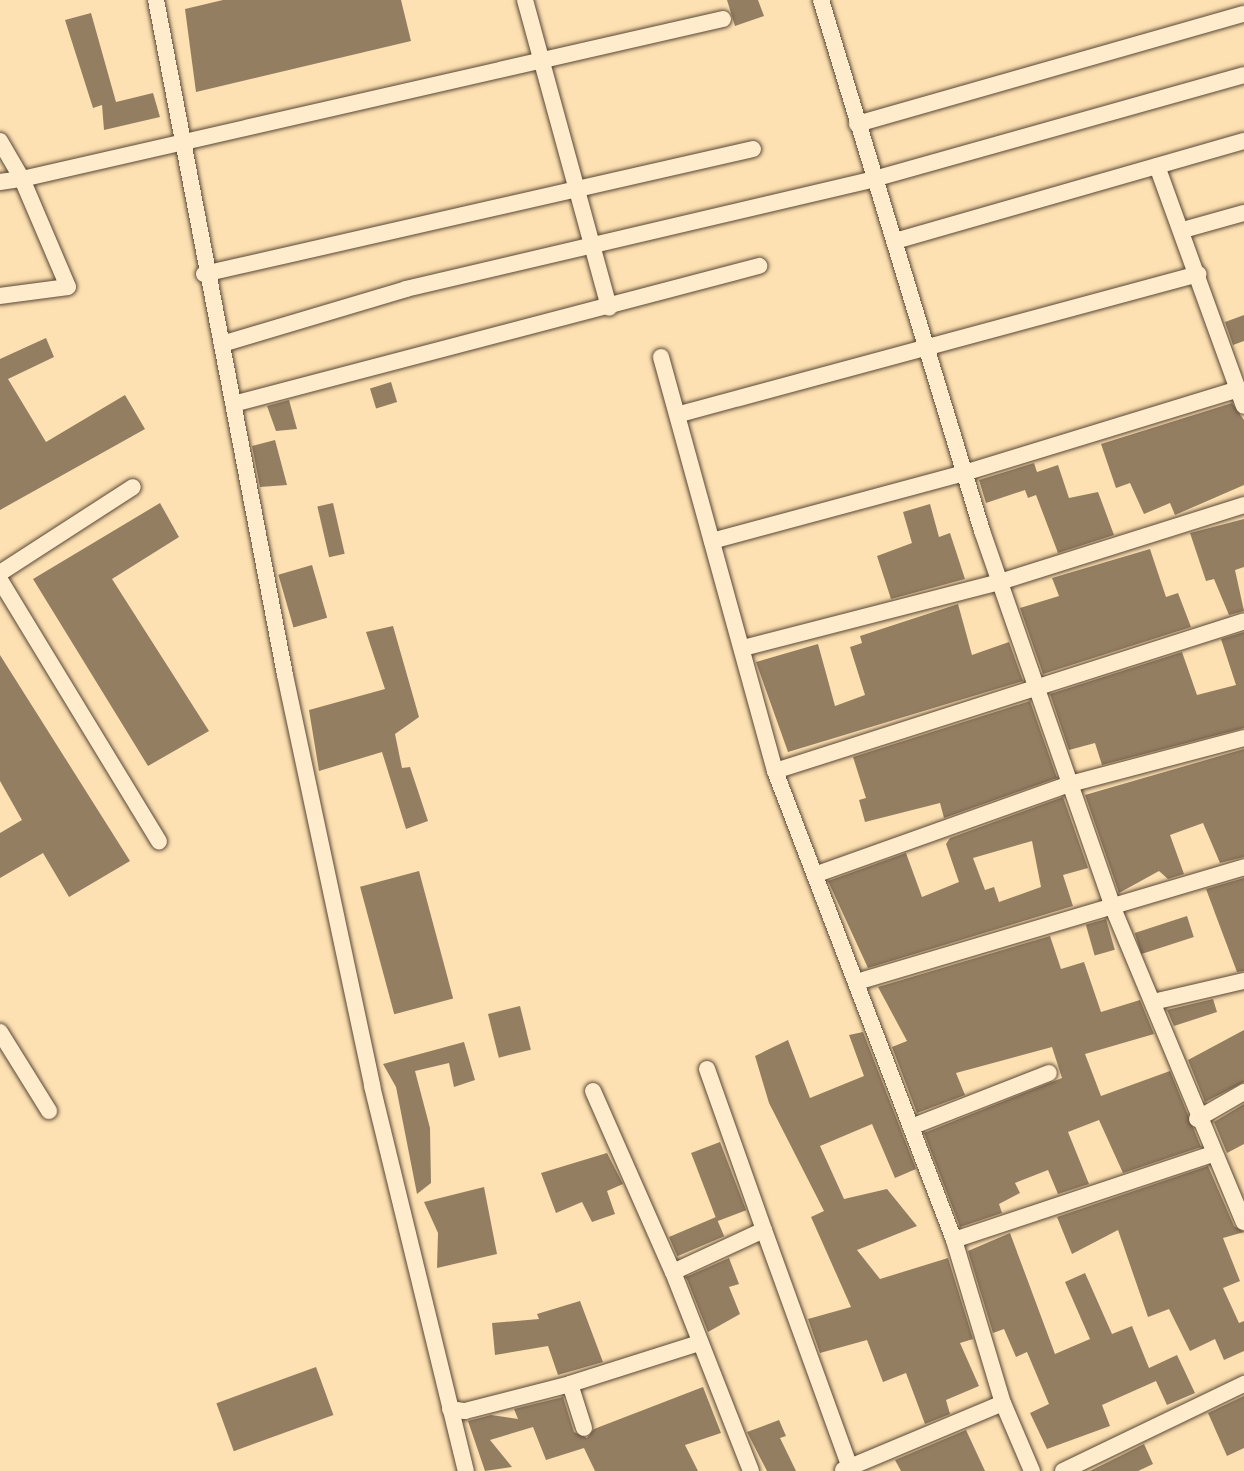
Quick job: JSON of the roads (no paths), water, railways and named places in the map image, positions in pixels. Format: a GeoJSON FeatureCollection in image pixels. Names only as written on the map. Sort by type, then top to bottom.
{"type":"FeatureCollection","features":[{"type":"Feature","properties":{"kind":"street"},"geometry":{"type":"LineString","coordinates":[[156,0],[204,274],[237,403],[285,675],[372,1087],[466,1471]]}},
{"type":"Feature","properties":{"kind":"street"},"geometry":{"type":"LineString","coordinates":[[525,0],[573,191],[609,308]]}},
{"type":"Feature","properties":{"kind":"street"},"geometry":{"type":"LineString","coordinates":[[821,0],[874,179],[930,346],[964,474],[1000,582],[1113,908],[1153,1002],[1197,1119],[1244,1222]]}},
{"type":"Feature","properties":{"kind":"street"},"geometry":{"type":"LineString","coordinates":[[858,124],[1244,14]]}},
{"type":"Feature","properties":{"kind":"street"},"geometry":{"type":"LineString","coordinates":[[0,182],[542,62],[723,19]]}},
{"type":"Feature","properties":{"kind":"street"},"geometry":{"type":"LineString","coordinates":[[222,344],[406,289],[874,179],[1244,75]]}},
{"type":"Feature","properties":{"kind":"street"},"geometry":{"type":"LineString","coordinates":[[0,141],[22,179],[68,287],[0,296]]}},
{"type":"Feature","properties":{"kind":"street"},"geometry":{"type":"LineString","coordinates":[[895,241],[1244,141]]}},
{"type":"Feature","properties":{"kind":"street"},"geometry":{"type":"LineString","coordinates":[[204,274],[753,149]]}},
{"type":"Feature","properties":{"kind":"street"},"geometry":{"type":"LineString","coordinates":[[1157,166],[1183,230],[1244,406]]}},
{"type":"Feature","properties":{"kind":"street"},"geometry":{"type":"LineString","coordinates":[[1183,230],[1244,213]]}},
{"type":"Feature","properties":{"kind":"street"},"geometry":{"type":"LineString","coordinates":[[237,403],[609,308],[759,266]]}},
{"type":"Feature","properties":{"kind":"street"},"geometry":{"type":"LineString","coordinates":[[680,414],[1198,274]]}},
{"type":"Feature","properties":{"kind":"street"},"geometry":{"type":"LineString","coordinates":[[661,357],[680,414],[775,771],[860,981],[954,1240],[1003,1403],[1032,1471]]}},
{"type":"Feature","properties":{"kind":"street"},"geometry":{"type":"LineString","coordinates":[[712,541],[964,474],[1238,389]]}},
{"type":"Feature","properties":{"kind":"street"},"geometry":{"type":"LineString","coordinates":[[0,573],[133,487]]}},
{"type":"Feature","properties":{"kind":"street"},"geometry":{"type":"LineString","coordinates":[[743,648],[1000,582],[1244,505]]}},
{"type":"Feature","properties":{"kind":"street"},"geometry":{"type":"LineString","coordinates":[[0,580],[159,842]]}},
{"type":"Feature","properties":{"kind":"street"},"geometry":{"type":"LineString","coordinates":[[775,771],[1244,621]]}},
{"type":"Feature","properties":{"kind":"street"},"geometry":{"type":"LineString","coordinates":[[817,874],[1070,783],[1244,738]]}},
{"type":"Feature","properties":{"kind":"street"},"geometry":{"type":"LineString","coordinates":[[860,981],[1244,867]]}},
{"type":"Feature","properties":{"kind":"street"},"geometry":{"type":"LineString","coordinates":[[1153,1002],[1244,981]]}},
{"type":"Feature","properties":{"kind":"street"},"geometry":{"type":"LineString","coordinates":[[0,1032],[49,1111]]}},
{"type":"Feature","properties":{"kind":"street"},"geometry":{"type":"LineString","coordinates":[[707,1069],[845,1469],[1003,1403]]}},
{"type":"Feature","properties":{"kind":"street"},"geometry":{"type":"LineString","coordinates":[[911,1127],[1049,1073]]}},
{"type":"Feature","properties":{"kind":"street"},"geometry":{"type":"LineString","coordinates":[[593,1091],[673,1272],[751,1471]]}},
{"type":"Feature","properties":{"kind":"street"},"geometry":{"type":"LineString","coordinates":[[1197,1119],[1244,1092]]}},
{"type":"Feature","properties":{"kind":"street"},"geometry":{"type":"LineString","coordinates":[[954,1240],[1212,1154]]}},
{"type":"Feature","properties":{"kind":"street"},"geometry":{"type":"LineString","coordinates":[[673,1272],[764,1230]]}},
{"type":"Feature","properties":{"kind":"street"},"geometry":{"type":"LineString","coordinates":[[450,1409],[465,1411],[570,1384],[699,1343]]}},
{"type":"Feature","properties":{"kind":"street"},"geometry":{"type":"LineString","coordinates":[[570,1384],[584,1428]]}},
{"type":"Feature","properties":{"kind":"street"},"geometry":{"type":"LineString","coordinates":[[1063,1471],[1244,1384]]}}]}
